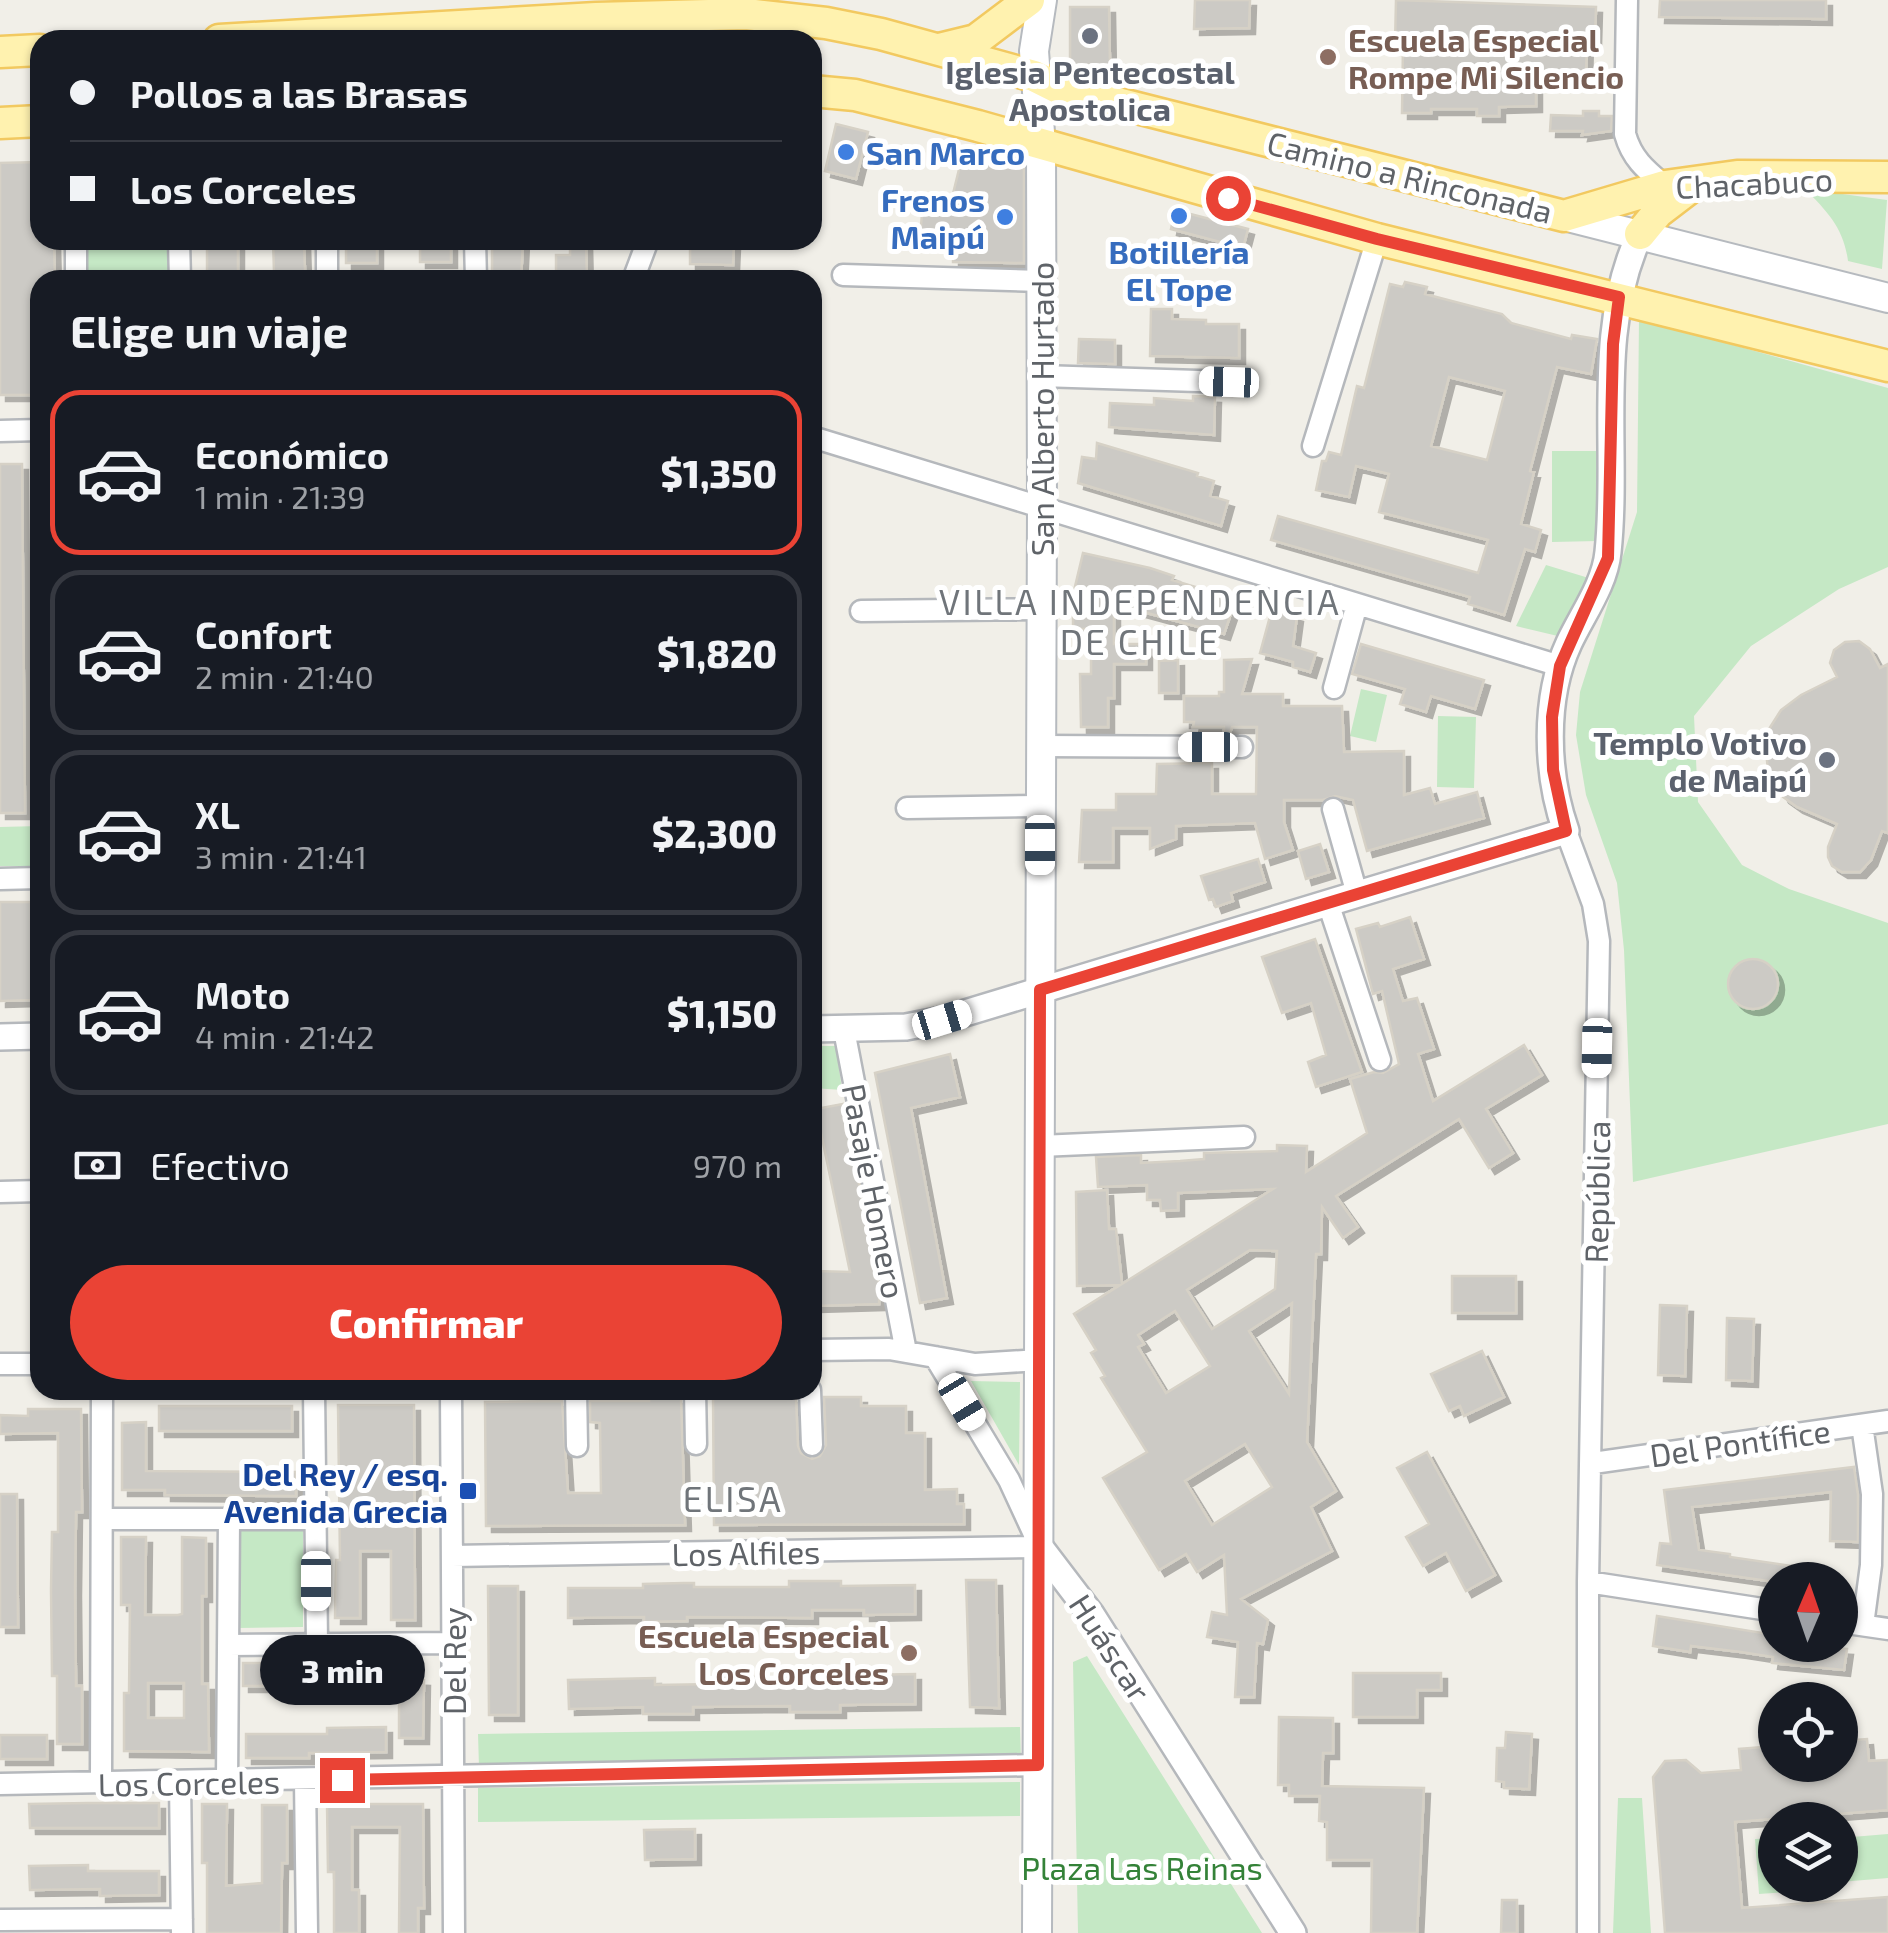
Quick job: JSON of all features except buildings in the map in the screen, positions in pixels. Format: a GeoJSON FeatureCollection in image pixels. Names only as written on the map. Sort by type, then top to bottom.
{"type":"FeatureCollection","features":[{"type":"Feature","properties":{"kind":"main road"},"geometry":{"type":"LineString","coordinates":[[936,50],[976,40],[1029,0]]}},
{"type":"Feature","properties":{"kind":"main road","name":"San Alberto Hurtado"},"geometry":{"type":"LineString","coordinates":[[1037,1933],[1042,507],[1041,146],[1034,76],[1035,30],[1042,0]]}},
{"type":"Feature","properties":{"kind":"main road","name":"Camino a Rinconada"},"geometry":{"type":"LineString","coordinates":[[403,30],[715,13],[826,23],[1034,76],[1058,88],[1888,298]]}},
{"type":"Feature","properties":{"kind":"main road"},"geometry":{"type":"LineString","coordinates":[[0,52],[30,50]]}},
{"type":"Feature","properties":{"kind":"main road","name":"Camino a Rinconada"},"geometry":{"type":"LineString","coordinates":[[822,92],[855,95],[1377,239],[1888,366]]}},
{"type":"Feature","properties":{"kind":"main road"},"geometry":{"type":"LineString","coordinates":[[0,123],[30,121]]}},
{"type":"Feature","properties":{"kind":"main road","name":"Chacabuco"},"geometry":{"type":"LineString","coordinates":[[1564,216],[1665,186],[1738,176],[1888,177]]}},
{"type":"Feature","properties":{"kind":"main road"},"geometry":{"type":"LineString","coordinates":[[1640,234],[1658,212],[1698,182]]}},
{"type":"Feature","properties":{"kind":"street"},"geometry":{"type":"LineString","coordinates":[[1627,0],[1625,134],[1630,153],[1665,186]]}},
{"type":"Feature","properties":{"kind":"street","name":"República"},"geometry":{"type":"LineString","coordinates":[[1588,1933],[1588,1582],[1593,1463],[1598,941],[1593,904],[1566,831],[1556,790],[1552,717],[1560,666],[1608,558],[1613,344],[1619,297],[1630,254],[1640,234]]}},
{"type":"Feature","properties":{"kind":"street"},"geometry":{"type":"LineString","coordinates":[[1313,446],[1377,239]]}},
{"type":"Feature","properties":{"kind":"street"},"geometry":{"type":"LineString","coordinates":[[843,275],[1041,280]]}},
{"type":"Feature","properties":{"kind":"street"},"geometry":{"type":"LineString","coordinates":[[1041,376],[1229,382]]}},
{"type":"Feature","properties":{"kind":"street"},"geometry":{"type":"LineString","coordinates":[[0,431],[30,430]]}},
{"type":"Feature","properties":{"kind":"street"},"geometry":{"type":"LineString","coordinates":[[822,440],[1560,666]]}},
{"type":"Feature","properties":{"kind":"street"},"geometry":{"type":"LineString","coordinates":[[1334,688],[1357,604]]}},
{"type":"Feature","properties":{"kind":"street"},"geometry":{"type":"LineString","coordinates":[[861,610],[1040,609]]}},
{"type":"Feature","properties":{"kind":"street"},"geometry":{"type":"LineString","coordinates":[[1040,746],[1242,747]]}},
{"type":"Feature","properties":{"kind":"street"},"geometry":{"type":"LineString","coordinates":[[907,808],[1040,806]]}},
{"type":"Feature","properties":{"kind":"street"},"geometry":{"type":"LineString","coordinates":[[1332,809],[1358,894]]}},
{"type":"Feature","properties":{"kind":"street"},"geometry":{"type":"LineString","coordinates":[[822,1030],[924,1024],[1566,831]]}},
{"type":"Feature","properties":{"kind":"street"},"geometry":{"type":"LineString","coordinates":[[0,879],[30,878]]}},
{"type":"Feature","properties":{"kind":"street"},"geometry":{"type":"LineString","coordinates":[[1328,903],[1380,1060]]}},
{"type":"Feature","properties":{"kind":"street","name":"Pasaje Homero"},"geometry":{"type":"LineString","coordinates":[[844,1030],[906,1352]]}},
{"type":"Feature","properties":{"kind":"street"},"geometry":{"type":"LineString","coordinates":[[0,1037],[30,1036]]}},
{"type":"Feature","properties":{"kind":"street"},"geometry":{"type":"LineString","coordinates":[[1040,1146],[1244,1138]]}},
{"type":"Feature","properties":{"kind":"street"},"geometry":{"type":"LineString","coordinates":[[0,1192],[30,1191]]}},
{"type":"Feature","properties":{"kind":"street"},"geometry":{"type":"LineString","coordinates":[[822,1350],[906,1352],[984,1364],[1040,1360]]}},
{"type":"Feature","properties":{"kind":"street","name":"Huáscar"},"geometry":{"type":"LineString","coordinates":[[935,1357],[1009,1480],[1040,1547],[1091,1614],[1293,1933]]}},
{"type":"Feature","properties":{"kind":"street"},"geometry":{"type":"LineString","coordinates":[[0,1364],[30,1364]]}},
{"type":"Feature","properties":{"kind":"street"},"geometry":{"type":"LineString","coordinates":[[102,1400],[102,1783]]}},
{"type":"Feature","properties":{"kind":"street"},"geometry":{"type":"LineString","coordinates":[[314,1400],[316,1644]]}},
{"type":"Feature","properties":{"kind":"street","name":"Del Rey"},"geometry":{"type":"LineString","coordinates":[[451,1400],[454,1933]]}},
{"type":"Feature","properties":{"kind":"street"},"geometry":{"type":"LineString","coordinates":[[576,1400],[577,1446]]}},
{"type":"Feature","properties":{"kind":"street"},"geometry":{"type":"LineString","coordinates":[[695,1400],[696,1444]]}},
{"type":"Feature","properties":{"kind":"street"},"geometry":{"type":"LineString","coordinates":[[810,1400],[812,1445]]}},
{"type":"Feature","properties":{"kind":"street","name":"Del Pontífice"},"geometry":{"type":"LineString","coordinates":[[1593,1463],[1888,1421]]}},
{"type":"Feature","properties":{"kind":"street"},"geometry":{"type":"LineString","coordinates":[[1862,1424],[1872,1494],[1871,1565],[1863,1625]]}},
{"type":"Feature","properties":{"kind":"street"},"geometry":{"type":"LineString","coordinates":[[102,1519],[315,1519]]}},
{"type":"Feature","properties":{"kind":"street"},"geometry":{"type":"LineString","coordinates":[[228,1781],[229,1519]]}},
{"type":"Feature","properties":{"kind":"street","name":"Los Alfiles"},"geometry":{"type":"LineString","coordinates":[[452,1556],[1040,1547]]}},
{"type":"Feature","properties":{"kind":"street"},"geometry":{"type":"LineString","coordinates":[[1588,1582],[1758,1609]]}},
{"type":"Feature","properties":{"kind":"street"},"geometry":{"type":"LineString","coordinates":[[1858,1624],[1888,1630]]}},
{"type":"Feature","properties":{"kind":"street"},"geometry":{"type":"LineString","coordinates":[[228,1644],[452,1643]]}},
{"type":"Feature","properties":{"kind":"street","name":"Los Corceles"},"geometry":{"type":"LineString","coordinates":[[0,1784],[1038,1765]]}},
{"type":"Feature","properties":{"kind":"street"},"geometry":{"type":"LineString","coordinates":[[305,1780],[307,1933]]}},
{"type":"Feature","properties":{"kind":"street"},"geometry":{"type":"LineString","coordinates":[[0,1920],[182,1926],[180,1782]]}},
{"type":"Feature","properties":{"kind":"green space"},"geometry":{"type":"Polygon","coordinates":[[[1805,189],[1887,200],[1882,269],[1848,261],[1834,222],[1805,189]]]}},
{"type":"Feature","properties":{"kind":"green space"},"geometry":{"type":"Polygon","coordinates":[[[83,250],[182,250],[182,270],[84,270],[83,250]]]}},
{"type":"Feature","properties":{"kind":"green space"},"geometry":{"type":"Polygon","coordinates":[[[1639,319],[1888,388],[1888,567],[1839,589],[1751,646],[1694,716],[1698,802],[1742,865],[1789,889],[1888,923],[1888,1124],[1633,1182],[1624,950],[1617,883],[1586,795],[1576,735],[1580,692],[1637,512],[1639,319]]]}},
{"type":"Feature","properties":{"kind":"green space"},"geometry":{"type":"Polygon","coordinates":[[[1552,451],[1598,451],[1598,541],[1552,542],[1552,451]]]}},
{"type":"Feature","properties":{"kind":"green space"},"geometry":{"type":"Polygon","coordinates":[[[1546,565],[1592,579],[1562,637],[1516,626],[1546,565]]]}},
{"type":"Feature","properties":{"kind":"green space"},"geometry":{"type":"Polygon","coordinates":[[[1361,689],[1387,695],[1376,742],[1350,736],[1361,689]]]}},
{"type":"Feature","properties":{"kind":"green space"},"geometry":{"type":"Polygon","coordinates":[[[1438,716],[1476,717],[1474,788],[1437,787],[1438,716]]]}},
{"type":"Feature","properties":{"kind":"green space"},"geometry":{"type":"Polygon","coordinates":[[[30,826],[30,866],[0,866],[0,827],[30,826]]]}},
{"type":"Feature","properties":{"kind":"green space"},"geometry":{"type":"Polygon","coordinates":[[[822,1046],[836,1046],[842,1090],[822,1089],[822,1046]]]}},
{"type":"Feature","properties":{"kind":"green space"},"geometry":{"type":"Polygon","coordinates":[[[971,1381],[1020,1382],[1019,1465],[971,1381]]]}},
{"type":"Feature","properties":{"kind":"green space"},"geometry":{"type":"Polygon","coordinates":[[[303,1528],[303,1627],[236,1628],[236,1529],[303,1528]]]}},
{"type":"Feature","properties":{"kind":"green space","name":"Plaza Las Reinas"},"geometry":{"type":"Polygon","coordinates":[[[1087,1656],[1262,1933],[1078,1933],[1073,1662],[1087,1656]]]}},
{"type":"Feature","properties":{"kind":"green space"},"geometry":{"type":"Polygon","coordinates":[[[1020,1727],[1021,1761],[479,1767],[478,1734],[1020,1727]]]}},
{"type":"Feature","properties":{"kind":"green space"},"geometry":{"type":"Polygon","coordinates":[[[1020,1782],[1020,1816],[478,1822],[478,1788],[1020,1782]]]}},
{"type":"Feature","properties":{"kind":"green space"},"geometry":{"type":"Polygon","coordinates":[[[1618,1798],[1642,1798],[1651,1933],[1613,1933],[1618,1798]]]}},
{"type":"Feature","properties":{"kind":"green space"},"geometry":{"type":"Polygon","coordinates":[[[1888,1834],[1888,1878],[1858,1880],[1858,1836],[1888,1834]]]}},
{"type":"Feature","properties":{"kind":"place","name":"Iglesia Pentecostal Apostolica"},"geometry":{"type":"Point","coordinates":[1090,36]}},
{"type":"Feature","properties":{"kind":"place","name":"Escuela Especial Rompe Mi Silencio"},"geometry":{"type":"Point","coordinates":[1328,57]}},
{"type":"Feature","properties":{"kind":"place","name":"San Marco"},"geometry":{"type":"Point","coordinates":[846,152]}},
{"type":"Feature","properties":{"kind":"place","name":"Botillería El Tope"},"geometry":{"type":"Point","coordinates":[1179,216]}},
{"type":"Feature","properties":{"kind":"place","name":"Frenos Maipú"},"geometry":{"type":"Point","coordinates":[1005,217]}},
{"type":"Feature","properties":{"kind":"place","name":"Templo Votivo de Maipú"},"geometry":{"type":"Point","coordinates":[1827,760]}},
{"type":"Feature","properties":{"kind":"place","name":"Del Rey / esq. Avenida Grecia"},"geometry":{"type":"Point","coordinates":[468,1491]}},
{"type":"Feature","properties":{"kind":"place","name":"Escuela Especial Los Corceles"},"geometry":{"type":"Point","coordinates":[909,1653]}},
{"type":"Feature","properties":{"kind":"district","name":"VILLA INDEPENDENCIA DE CHILE"},"geometry":{"type":"Point","coordinates":[1140,621]}},
{"type":"Feature","properties":{"kind":"district","name":"ELISA"},"geometry":{"type":"Point","coordinates":[733,1498]}},
{"type":"Feature","properties":{"kind":"route"},"geometry":{"type":"LineString","coordinates":[[342,1780],[481,1774],[1038,1765],[1040,990],[1566,831],[1553,770],[1552,717],[1560,666],[1608,558],[1613,344],[1619,297],[1377,239],[1228,198]]}}]}
